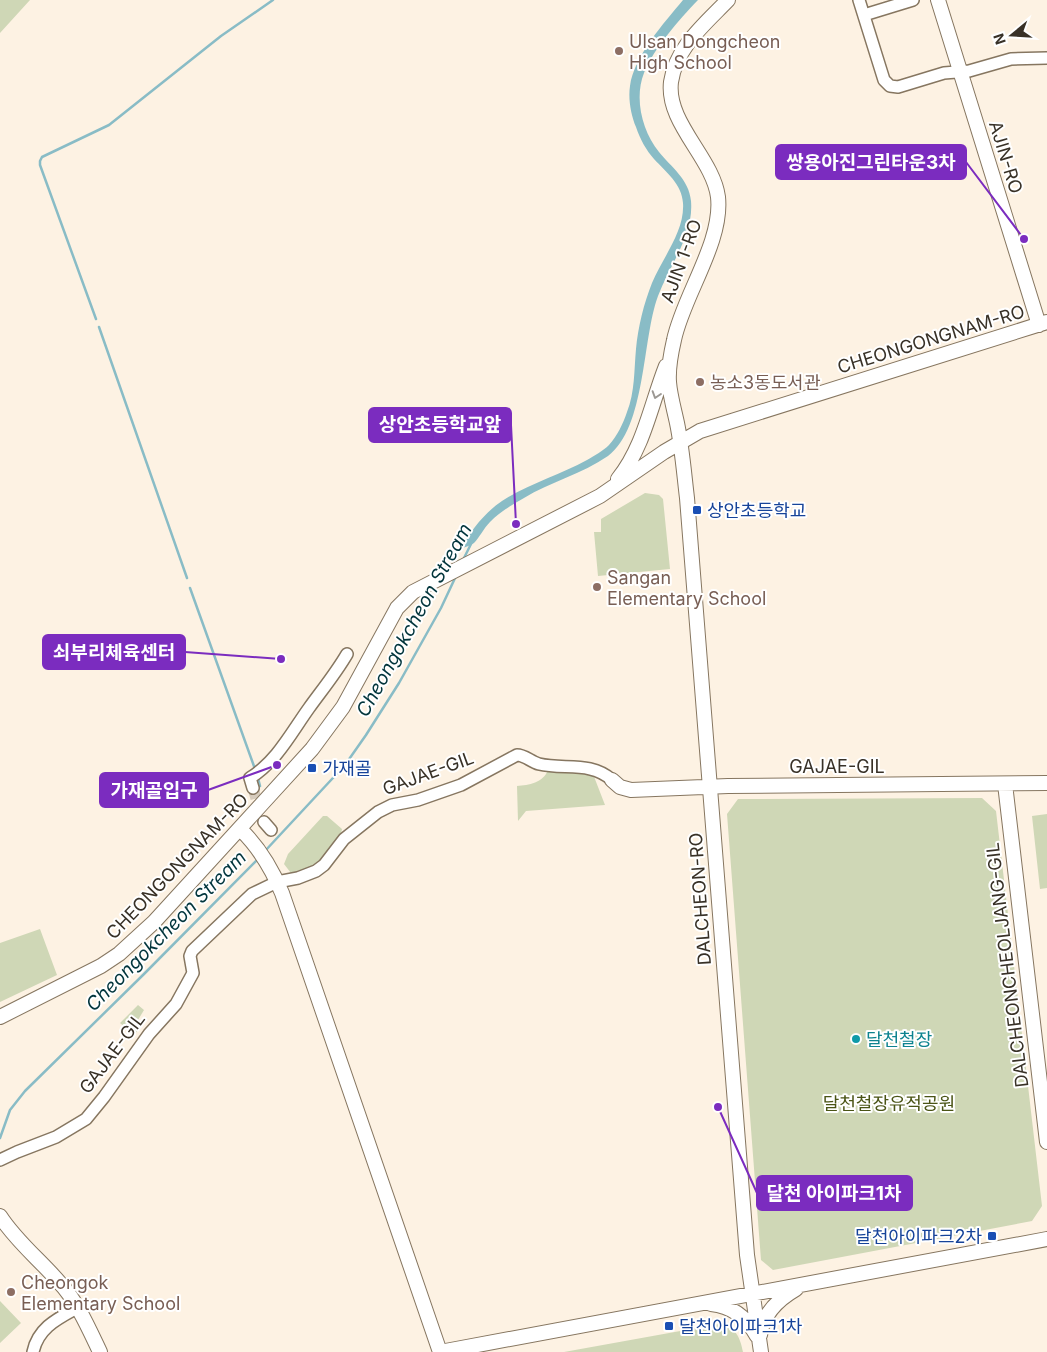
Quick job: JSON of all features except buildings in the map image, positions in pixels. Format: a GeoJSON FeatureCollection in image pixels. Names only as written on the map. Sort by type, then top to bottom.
{"type":"FeatureCollection","features":[{"type":"Feature","properties":{"kind":"street","name":"AJIN 1-RO"},"geometry":{"type":"LineString","coordinates":[[680,442],[669,383],[672,349],[676,330],[688,295],[700,274],[715,227],[718,205],[714,183],[675,108],[671,84],[676,64],[683,48],[728,0]]}},
{"type":"Feature","properties":{"kind":"street"},"geometry":{"type":"LineString","coordinates":[[859,0],[884,80],[890,86],[898,87],[944,73],[975,70],[1011,59],[1047,58]]}},
{"type":"Feature","properties":{"kind":"street"},"geometry":{"type":"LineString","coordinates":[[864,15],[913,0]]}},
{"type":"Feature","properties":{"kind":"street","name":"AJIN-RO"},"geometry":{"type":"LineString","coordinates":[[938,0],[1043,324]]}},
{"type":"Feature","properties":{"kind":"street","name":"CHEONGONGNAM-RO"},"geometry":{"type":"LineString","coordinates":[[0,1018],[80,979],[119,954],[154,922],[308,755],[332,724],[354,688],[397,608],[414,592],[432,581],[590,502],[700,430],[1043,324]]}},
{"type":"Feature","properties":{"kind":"street"},"geometry":{"type":"LineString","coordinates":[[610,489],[628,465],[639,443],[672,349]]}},
{"type":"Feature","properties":{"kind":"street","name":"DALCHEON-RO"},"geometry":{"type":"LineString","coordinates":[[680,442],[687,498],[745,1237],[760,1347]]}},
{"type":"Feature","properties":{"kind":"street"},"geometry":{"type":"LineString","coordinates":[[252,788],[250,778],[267,766],[279,751],[337,670],[346,654]]}},
{"type":"Feature","properties":{"kind":"street","name":"GAJAE-GIL"},"geometry":{"type":"LineString","coordinates":[[0,1160],[56,1137],[86,1119],[149,1034],[176,1004],[194,973],[190,956],[192,951],[274,875],[298,878],[316,871],[324,865],[344,839],[385,808],[418,800],[461,785],[517,756],[523,756],[542,764],[594,769],[620,787],[631,790],[710,786],[1047,783]]}},
{"type":"Feature","properties":{"kind":"street","name":"DALCHEONCHEOLJANG-GIL"},"geometry":{"type":"LineString","coordinates":[[1005,784],[1047,1142]]}},
{"type":"Feature","properties":{"kind":"street"},"geometry":{"type":"LineString","coordinates":[[240,829],[253,843],[274,875],[325,1016],[440,1352],[1047,1239]]}},
{"type":"Feature","properties":{"kind":"street"},"geometry":{"type":"LineString","coordinates":[[0,1216],[12,1232],[61,1284],[77,1308],[100,1352]]}},
{"type":"Feature","properties":{"kind":"street"},"geometry":{"type":"LineString","coordinates":[[760,1347],[763,1323],[772,1308],[786,1294],[807,1284]]}},
{"type":"Feature","properties":{"kind":"street"},"geometry":{"type":"LineString","coordinates":[[699,1303],[724,1306],[736,1313],[750,1324],[760,1347]]}},
{"type":"Feature","properties":{"kind":"street"},"geometry":{"type":"LineString","coordinates":[[33,1352],[40,1334],[48,1325],[77,1308]]}},
{"type":"Feature","properties":{"kind":"green space"},"geometry":{"type":"Polygon","coordinates":[[[0,0],[30,0],[0,33],[0,0]]]}},
{"type":"Feature","properties":{"kind":"green space"},"geometry":{"type":"Polygon","coordinates":[[[645,493],[659,495],[663,499],[670,569],[598,576],[594,532],[601,532],[601,519],[645,493]]]}},
{"type":"Feature","properties":{"kind":"green space"},"geometry":{"type":"Polygon","coordinates":[[[548,770],[593,774],[605,805],[526,811],[518,821],[517,786],[539,781],[548,770]]]}},
{"type":"Feature","properties":{"kind":"green space","name":"달천철장유적공원"},"geometry":{"type":"Polygon","coordinates":[[[982,798],[996,811],[1042,1206],[1032,1221],[773,1270],[761,1260],[727,814],[738,799],[982,798]]]}},
{"type":"Feature","properties":{"kind":"green space"},"geometry":{"type":"Polygon","coordinates":[[[1047,814],[1047,888],[1040,889],[1032,816],[1047,814]]]}},
{"type":"Feature","properties":{"kind":"green space"},"geometry":{"type":"Polygon","coordinates":[[[323,816],[327,816],[342,829],[341,834],[316,865],[294,877],[284,864],[288,854],[323,816]]]}},
{"type":"Feature","properties":{"kind":"green space"},"geometry":{"type":"Polygon","coordinates":[[[40,929],[57,975],[0,1002],[0,943],[40,929]]]}},
{"type":"Feature","properties":{"kind":"green space"},"geometry":{"type":"Polygon","coordinates":[[[138,1005],[144,1010],[138,1020],[140,1028],[134,1035],[120,1023],[138,1005]]]}},
{"type":"Feature","properties":{"kind":"green space"},"geometry":{"type":"Polygon","coordinates":[[[0,1301],[21,1323],[0,1343],[0,1301]]]}},
{"type":"Feature","properties":{"kind":"green space"},"geometry":{"type":"Polygon","coordinates":[[[719,1324],[733,1330],[743,1352],[564,1352],[719,1324]]]}},
{"type":"Feature","properties":{"kind":"water","name":"Cheongokcheon Stream"},"geometry":{"type":"Polygon","coordinates":[[[683,0],[698,0],[668,35],[648,64],[641,83],[640,103],[644,124],[653,144],[687,186],[690,193],[691,214],[685,238],[658,296],[641,382],[630,425],[620,443],[608,456],[588,468],[534,492],[510,506],[490,522],[474,543],[460,549],[478,523],[495,506],[512,495],[577,465],[598,453],[612,441],[624,421],[632,397],[637,341],[644,307],[652,283],[677,234],[683,213],[682,196],[677,184],[651,156],[639,136],[630,107],[630,86],[637,63],[651,40],[683,0]]]}},
{"type":"Feature","properties":{"kind":"waterway"},"geometry":{"type":"LineString","coordinates":[[96,319],[40,165],[42,157],[109,125],[221,36],[273,0]]}},
{"type":"Feature","properties":{"kind":"waterway"},"geometry":{"type":"LineString","coordinates":[[99,327],[187,578]]}},
{"type":"Feature","properties":{"kind":"waterway","name":"Cheongokcheon Stream"},"geometry":{"type":"LineString","coordinates":[[463,560],[472,542]]}},
{"type":"Feature","properties":{"kind":"waterway","name":"Cheongokcheon Stream"},"geometry":{"type":"LineString","coordinates":[[265,851],[345,765],[366,735],[399,683],[441,608],[456,576]]}},
{"type":"Feature","properties":{"kind":"waterway"},"geometry":{"type":"LineString","coordinates":[[190,588],[255,769]]}},
{"type":"Feature","properties":{"kind":"waterway"},"geometry":{"type":"LineString","coordinates":[[258,778],[260,786]]}},
{"type":"Feature","properties":{"kind":"waterway","name":"Cheongokcheon Stream"},"geometry":{"type":"LineString","coordinates":[[0,1138],[10,1110],[25,1091],[258,859]]}},
{"type":"Feature","properties":{"kind":"tunnel"},"geometry":{"type":"LineString","coordinates":[[253,788],[260,813]]}},
{"type":"Feature","properties":{"kind":"place","name":"Ulsan Dongcheon High School"},"geometry":{"type":"Point","coordinates":[619,51]}},
{"type":"Feature","properties":{"kind":"place","name":"쌍용아진그린타운3차"},"geometry":{"type":"Point","coordinates":[1024,239]}},
{"type":"Feature","properties":{"kind":"place","name":"농소3동도서관"},"geometry":{"type":"Point","coordinates":[700,382]}},
{"type":"Feature","properties":{"kind":"place","name":"상안초등학교"},"geometry":{"type":"Point","coordinates":[697,510]}},
{"type":"Feature","properties":{"kind":"place","name":"상안초등학교앞"},"geometry":{"type":"Point","coordinates":[516,524]}},
{"type":"Feature","properties":{"kind":"place","name":"Sangan Elementary School"},"geometry":{"type":"Point","coordinates":[597,587]}},
{"type":"Feature","properties":{"kind":"place","name":"쇠부리체육센터"},"geometry":{"type":"Point","coordinates":[281,659]}},
{"type":"Feature","properties":{"kind":"place","name":"가재골입구"},"geometry":{"type":"Point","coordinates":[277,765]}},
{"type":"Feature","properties":{"kind":"place","name":"가재골"},"geometry":{"type":"Point","coordinates":[312,768]}},
{"type":"Feature","properties":{"kind":"place","name":"달천철장"},"geometry":{"type":"Point","coordinates":[856,1039]}},
{"type":"Feature","properties":{"kind":"place","name":"달천 아이파크1차"},"geometry":{"type":"Point","coordinates":[718,1107]}},
{"type":"Feature","properties":{"kind":"place","name":"달천아이파크2차"},"geometry":{"type":"Point","coordinates":[992,1236]}},
{"type":"Feature","properties":{"kind":"place","name":"Cheongok Elementary School"},"geometry":{"type":"Point","coordinates":[11,1292]}},
{"type":"Feature","properties":{"kind":"place","name":"달천아이파크1차"},"geometry":{"type":"Point","coordinates":[669,1326]}}]}
